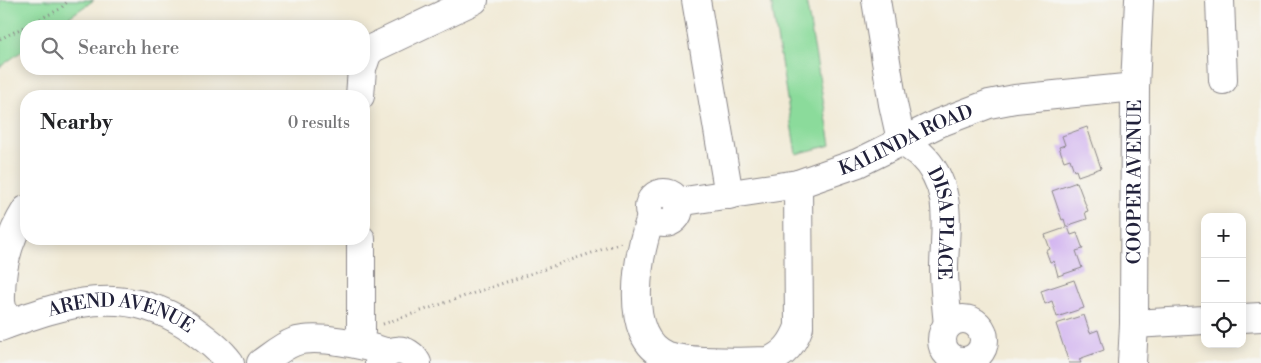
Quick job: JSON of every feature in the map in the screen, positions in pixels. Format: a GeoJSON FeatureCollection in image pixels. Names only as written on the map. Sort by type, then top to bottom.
{"type":"FeatureCollection","features":[{"type":"Feature","properties":{"kind":"street"},"geometry":{"type":"LineString","coordinates":[[370,51],[474,0]]}},
{"type":"Feature","properties":{"kind":"street"},"geometry":{"type":"LineString","coordinates":[[696,0],[729,195]]}},
{"type":"Feature","properties":{"kind":"street"},"geometry":{"type":"LineString","coordinates":[[876,0],[893,104],[901,140]]}},
{"type":"Feature","properties":{"kind":"street","name":"COOPER AVENUE"},"geometry":{"type":"LineString","coordinates":[[1132,363],[1134,324],[1135,87],[1139,0]]}},
{"type":"Feature","properties":{"kind":"street"},"geometry":{"type":"LineString","coordinates":[[1220,0],[1223,80]]}},
{"type":"Feature","properties":{"kind":"street"},"geometry":{"type":"LineString","coordinates":[[360,90],[362,75]]}},
{"type":"Feature","properties":{"kind":"street","name":"KALINDA ROAD"},"geometry":{"type":"LineString","coordinates":[[648,226],[649,207],[653,198],[662,193],[672,195],[678,202],[798,184],[858,163],[901,140],[965,112],[989,104],[1015,99],[1135,87]]}},
{"type":"Feature","properties":{"kind":"street","name":"DISA PLACE"},"geometry":{"type":"LineString","coordinates":[[901,140],[920,154],[930,166],[937,178],[946,204],[944,291],[948,325]]}},
{"type":"Feature","properties":{"kind":"street"},"geometry":{"type":"LineString","coordinates":[[648,226],[639,267],[637,302],[644,336],[653,349],[664,356],[686,361],[769,361],[778,357],[787,349],[794,340],[799,327],[798,184]]}},
{"type":"Feature","properties":{"kind":"street"},"geometry":{"type":"LineString","coordinates":[[4,326],[1,303],[1,274],[7,248],[20,220]]}},
{"type":"Feature","properties":{"kind":"street"},"geometry":{"type":"LineString","coordinates":[[360,338],[361,245]]}},
{"type":"Feature","properties":{"kind":"street","name":"AREND AVENUE"},"geometry":{"type":"LineString","coordinates":[[4,326],[55,307],[72,303],[105,299],[129,301],[148,306],[179,320],[216,346],[230,363]]}},
{"type":"Feature","properties":{"kind":"street"},"geometry":{"type":"LineString","coordinates":[[1246,318],[1261,317]]}},
{"type":"Feature","properties":{"kind":"street"},"geometry":{"type":"LineString","coordinates":[[1134,324],[1201,320]]}},
{"type":"Feature","properties":{"kind":"street"},"geometry":{"type":"LineString","coordinates":[[261,363],[292,343],[301,340],[360,338],[383,358],[394,350],[402,351],[414,358],[417,363]]}},
{"type":"Feature","properties":{"kind":"path"},"geometry":{"type":"LineString","coordinates":[[38,20],[60,9],[69,0]]}},
{"type":"Feature","properties":{"kind":"path"},"geometry":{"type":"LineString","coordinates":[[0,39],[20,29]]}},
{"type":"Feature","properties":{"kind":"path"},"geometry":{"type":"LineString","coordinates":[[360,338],[648,226]]}},
{"type":"Feature","properties":{"kind":"green space"},"geometry":{"type":"Polygon","coordinates":[[[0,0],[94,0],[65,20],[20,20],[20,52],[0,67],[0,0]]]}},
{"type":"Feature","properties":{"kind":"green space"},"geometry":{"type":"Polygon","coordinates":[[[771,0],[806,0],[831,145],[796,154],[771,0]]]}},
{"type":"Feature","properties":{"kind":"building"},"geometry":{"type":"Polygon","coordinates":[[[1087,127],[1101,168],[1078,176],[1070,159],[1064,161],[1059,147],[1065,145],[1062,136],[1087,127]]]}},
{"type":"Feature","properties":{"kind":"building"},"geometry":{"type":"Polygon","coordinates":[[[1077,182],[1088,211],[1085,212],[1087,219],[1066,226],[1052,191],[1077,182]]]}},
{"type":"Feature","properties":{"kind":"building"},"geometry":{"type":"Polygon","coordinates":[[[1068,227],[1071,235],[1077,233],[1083,249],[1076,251],[1082,268],[1058,276],[1054,261],[1050,262],[1046,251],[1050,249],[1045,235],[1068,227]]]}},
{"type":"Feature","properties":{"kind":"building"},"geometry":{"type":"Polygon","coordinates":[[[1074,280],[1084,308],[1057,317],[1052,301],[1045,304],[1041,291],[1074,280]]]}},
{"type":"Feature","properties":{"kind":"building"},"geometry":{"type":"Polygon","coordinates":[[[1084,315],[1090,333],[1098,330],[1104,350],[1079,359],[1081,363],[1069,363],[1056,324],[1084,315]]]}}]}
